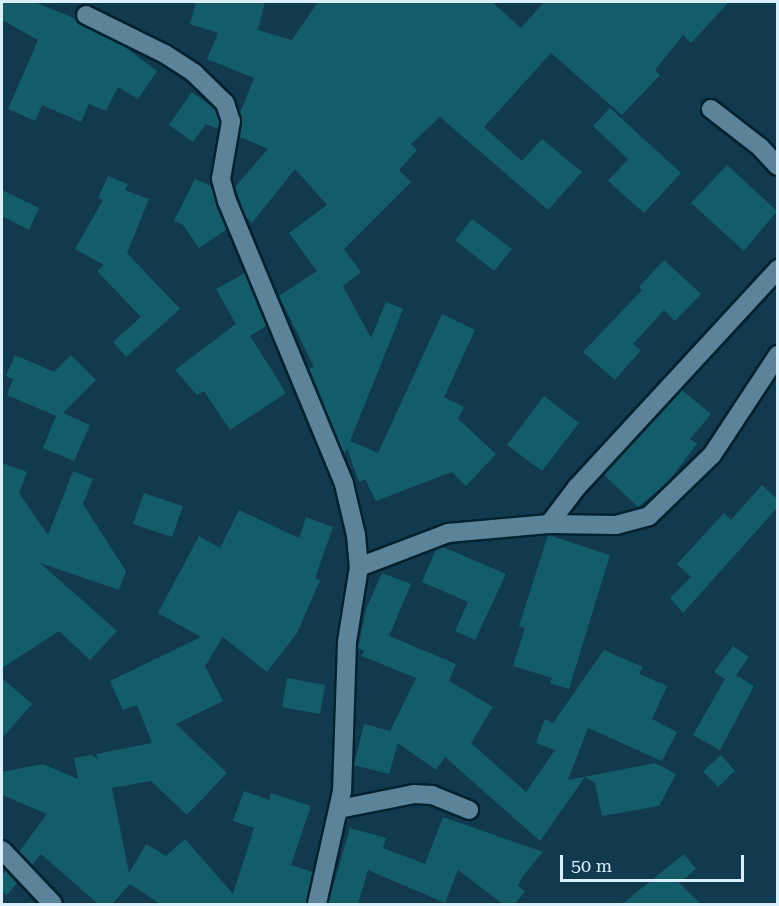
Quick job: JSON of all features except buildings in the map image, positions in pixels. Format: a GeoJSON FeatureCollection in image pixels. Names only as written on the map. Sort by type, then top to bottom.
{"type":"FeatureCollection","features":[{"type":"Feature","properties":{"kind":"street"},"geometry":{"type":"LineString","coordinates":[[86,15],[165,54],[194,73],[225,103],[231,121],[221,179],[227,201],[344,484],[356,535],[359,567],[347,642],[339,809],[317,904]]}},
{"type":"Feature","properties":{"kind":"street"},"geometry":{"type":"LineString","coordinates":[[711,109],[760,147],[777,166]]}},
{"type":"Feature","properties":{"kind":"street"},"geometry":{"type":"LineString","coordinates":[[549,524],[617,443],[777,269]]}},
{"type":"Feature","properties":{"kind":"street"},"geometry":{"type":"LineString","coordinates":[[359,567],[448,533],[549,524],[616,525],[650,516],[712,455],[777,355]]}},
{"type":"Feature","properties":{"kind":"street"},"geometry":{"type":"LineString","coordinates":[[339,809],[414,794],[432,795],[469,810]]}},
{"type":"Feature","properties":{"kind":"street"},"geometry":{"type":"LineString","coordinates":[[2,850],[53,904]]}}]}
